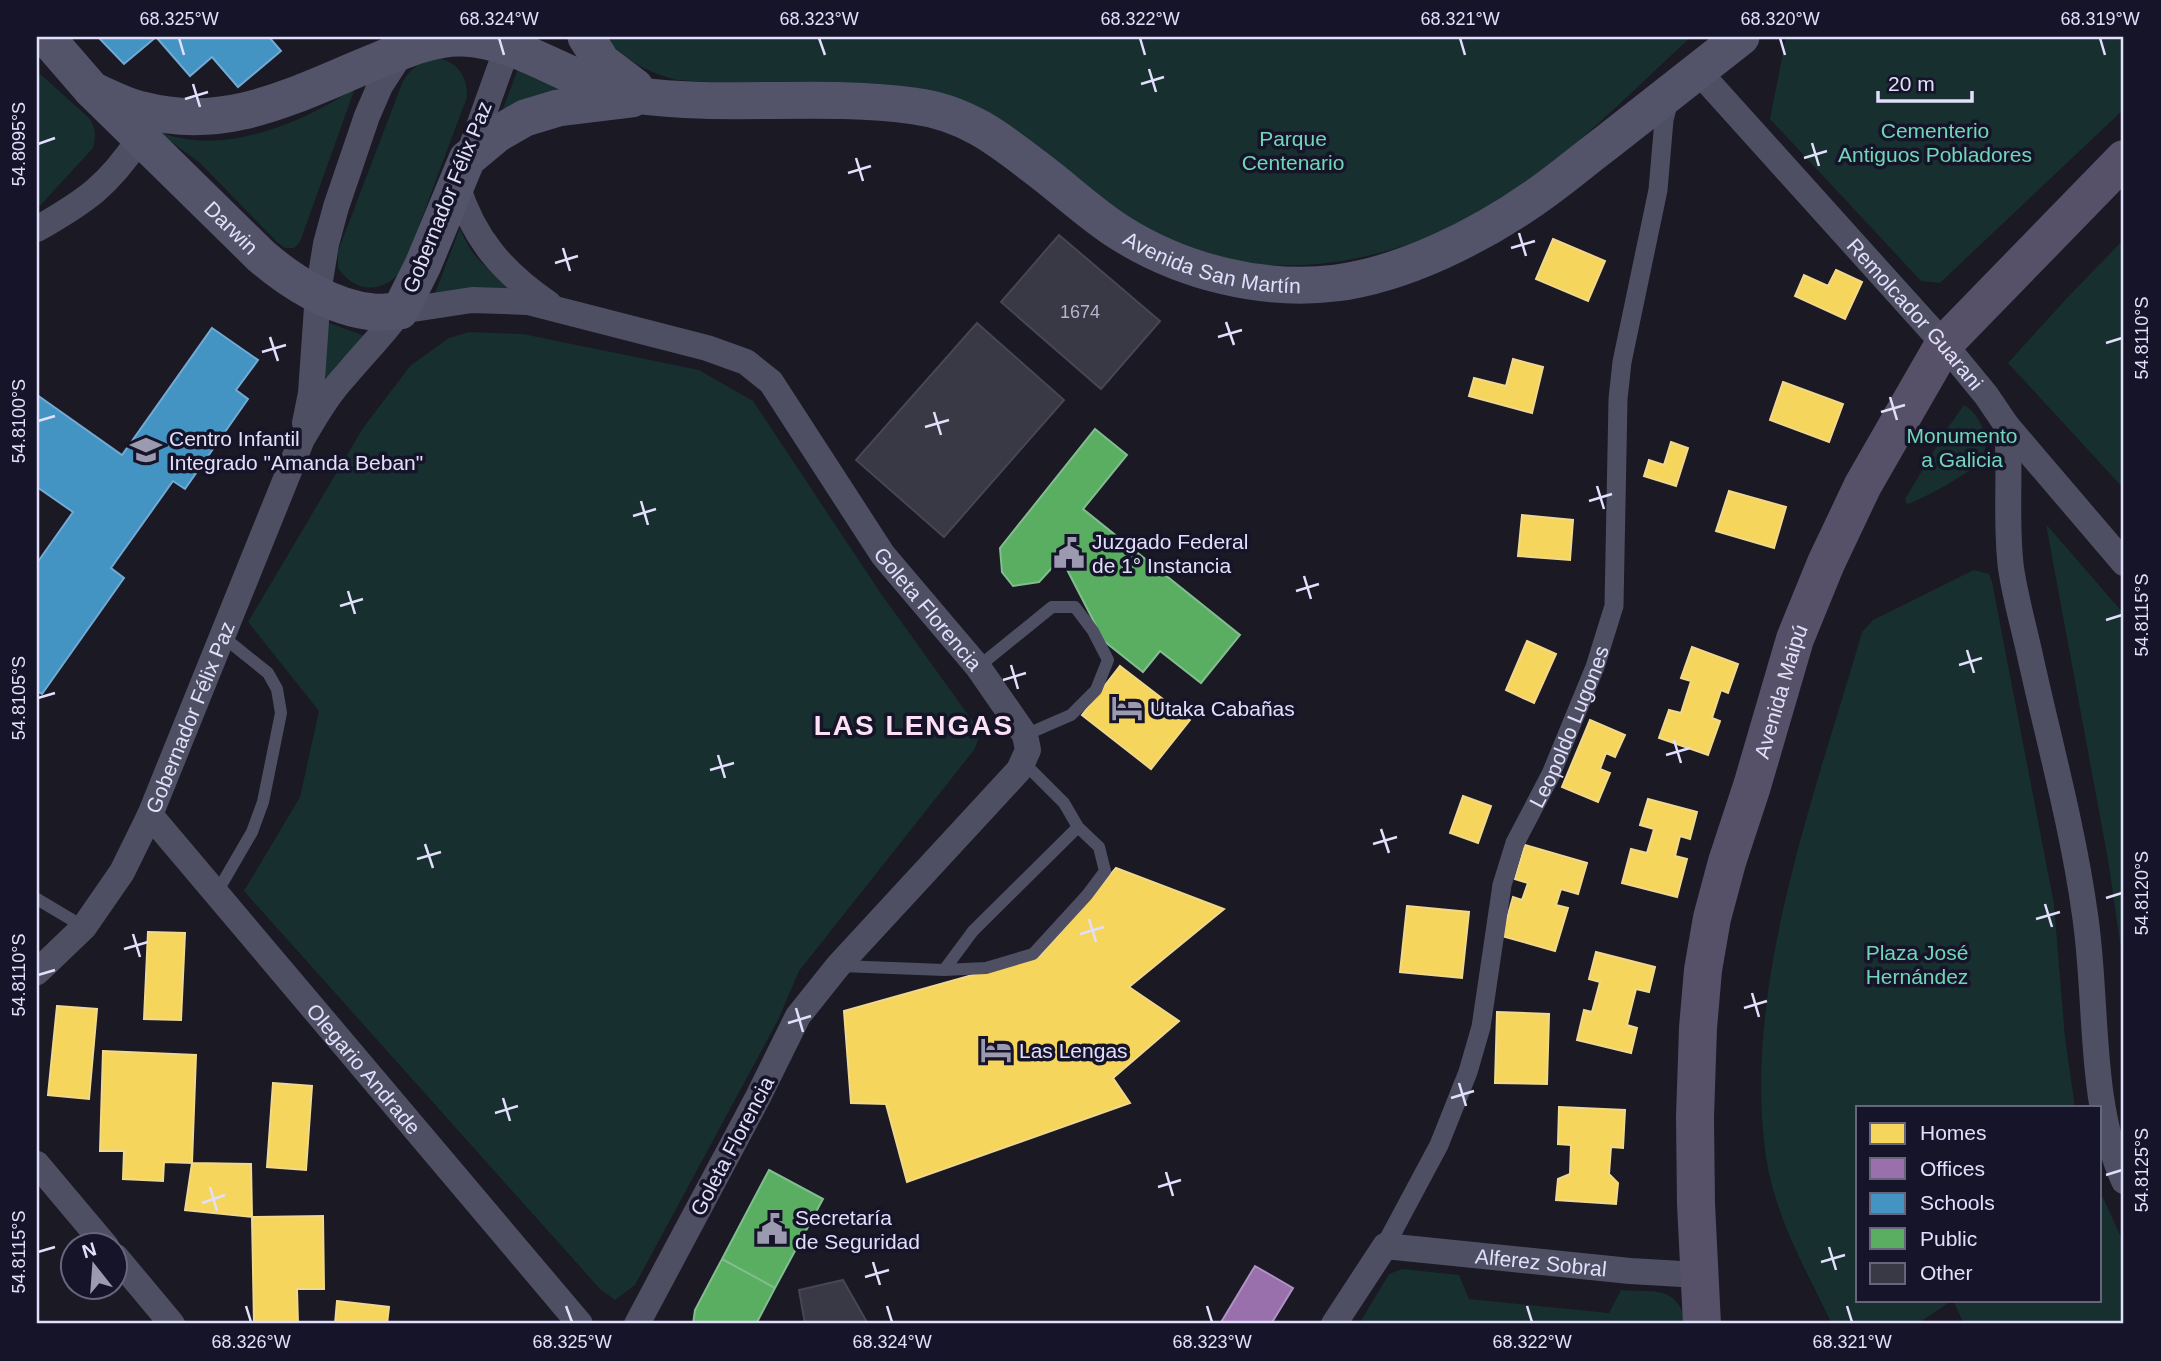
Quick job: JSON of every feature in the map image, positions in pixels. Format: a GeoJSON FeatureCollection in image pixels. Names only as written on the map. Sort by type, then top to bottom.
{"type":"FeatureCollection","features":[{"type":"Feature","properties":{"kind":"main road","name":"Darwin"},"geometry":{"type":"LineString","coordinates":[[46,37],[92,90],[261,256],[285,276],[342,305],[373,312],[400,311]]}},
{"type":"Feature","properties":{"kind":"main road"},"geometry":{"type":"LineString","coordinates":[[586,37],[602,62],[624,81],[651,97]]}},
{"type":"Feature","properties":{"kind":"main road","name":"Avenida San Martín"},"geometry":{"type":"LineString","coordinates":[[508,42],[630,95],[886,103],[919,106],[954,115],[983,128],[1116,230],[1150,251],[1192,268],[1237,279],[1286,285],[1335,283],[1383,273],[1434,254],[1533,199],[1741,37]]}},
{"type":"Feature","properties":{"kind":"main road"},"geometry":{"type":"LineString","coordinates":[[410,44],[458,38],[508,42]]}},
{"type":"Feature","properties":{"kind":"main road","name":"Darwin"},"geometry":{"type":"LineString","coordinates":[[92,90],[138,109],[173,117],[215,117],[253,110],[307,92],[410,44]]}},
{"type":"Feature","properties":{"kind":"main road","name":"Avenida San Martín"},"geometry":{"type":"LineString","coordinates":[[462,172],[496,134],[524,118],[558,108],[651,97]]}},
{"type":"Feature","properties":{"kind":"main road","name":"Avenida Maipú"},"geometry":{"type":"LineString","coordinates":[[1702,1324],[1695,1129],[1703,970],[1712,918],[1727,862],[1796,639],[1863,485],[1944,345],[2124,159]]}},
{"type":"Feature","properties":{"kind":"main road","name":"Gobernador Félix Paz"},"geometry":{"type":"LineString","coordinates":[[400,311],[423,265],[462,172]]}},
{"type":"Feature","properties":{"kind":"street","name":"Gobernador Félix Paz"},"geometry":{"type":"LineString","coordinates":[[462,172],[508,42]]}},
{"type":"Feature","properties":{"kind":"street","name":"Gobernador Félix Paz"},"geometry":{"type":"LineString","coordinates":[[302,439],[311,393],[318,293],[326,244],[336,207],[376,96],[410,44]]}},
{"type":"Feature","properties":{"kind":"street","name":"Remolcador Guarani"},"geometry":{"type":"LineString","coordinates":[[1685,81],[1944,345],[1986,395],[2007,426],[2124,564]]}},
{"type":"Feature","properties":{"kind":"street","name":"Leopoldo Lugones"},"geometry":{"type":"LineString","coordinates":[[1335,1324],[1385,1246],[1438,1145],[1468,1072],[1481,1027],[1505,874],[1515,843],[1551,774],[1595,667],[1614,606],[1618,399],[1622,362],[1658,190],[1664,120],[1685,81]]}},
{"type":"Feature","properties":{"kind":"street"},"geometry":{"type":"LineString","coordinates":[[37,229],[83,203],[123,164],[140,138]]}},
{"type":"Feature","properties":{"kind":"street"},"geometry":{"type":"LineString","coordinates":[[462,172],[464,209],[474,230],[488,249],[525,287],[554,307]]}},
{"type":"Feature","properties":{"kind":"street","name":"Goleta Florencia"},"geometry":{"type":"LineString","coordinates":[[400,311],[472,300],[528,302],[707,348],[746,362],[771,382],[883,555],[978,667],[1025,735]]}},
{"type":"Feature","properties":{"kind":"street","name":"Gobernador Félix Paz"},"geometry":{"type":"LineString","coordinates":[[37,972],[84,927],[122,872],[149,816],[302,439],[323,403],[383,335],[400,311]]}},
{"type":"Feature","properties":{"kind":"street"},"geometry":{"type":"LineString","coordinates":[[2007,426],[2011,568],[2078,876],[2090,960],[2104,1115],[2124,1181]]}},
{"type":"Feature","properties":{"kind":"street"},"geometry":{"type":"LineString","coordinates":[[1023,762],[1028,751],[1025,735]]}},
{"type":"Feature","properties":{"kind":"street","name":"Goleta Florencia"},"geometry":{"type":"LineString","coordinates":[[637,1324],[798,1016],[838,966],[1019,770],[1023,762]]}},
{"type":"Feature","properties":{"kind":"street","name":"Olegario Andrade"},"geometry":{"type":"LineString","coordinates":[[149,816],[580,1324]]}},
{"type":"Feature","properties":{"kind":"street"},"geometry":{"type":"LineString","coordinates":[[37,1164],[95,1232]]}},
{"type":"Feature","properties":{"kind":"street","name":"Alferez Sobral"},"geometry":{"type":"LineString","coordinates":[[1385,1246],[1630,1271],[1699,1275]]}},
{"type":"Feature","properties":{"kind":"street"},"geometry":{"type":"LineString","coordinates":[[130,1274],[172,1324]]}},
{"type":"Feature","properties":{"kind":"lane"},"geometry":{"type":"LineString","coordinates":[[978,667],[1052,607],[1075,607],[1093,631],[1108,660],[1097,690],[1070,715],[1025,735]]}},
{"type":"Feature","properties":{"kind":"lane"},"geometry":{"type":"LineString","coordinates":[[216,894],[252,832],[263,802],[281,713],[277,689],[268,673],[222,636]]}},
{"type":"Feature","properties":{"kind":"lane"},"geometry":{"type":"LineString","coordinates":[[838,966],[944,970],[986,968],[1033,954],[1087,895],[1105,871],[1099,847],[1078,827],[1064,803],[1023,762]]}},
{"type":"Feature","properties":{"kind":"lane"},"geometry":{"type":"LineString","coordinates":[[944,970],[972,931],[1078,827]]}},
{"type":"Feature","properties":{"kind":"lane"},"geometry":{"type":"LineString","coordinates":[[37,899],[84,927]]}},
{"type":"Feature","properties":{"kind":"green space","name":"Parque Centenario"},"geometry":{"type":"Polygon","coordinates":[[[605,37],[1691,37],[1542,172],[1473,217],[1395,249],[1354,259],[1271,265],[1217,257],[1152,231],[1113,208],[1006,125],[950,97],[677,80],[637,64],[620,53],[605,37]]]}},
{"type":"Feature","properties":{"kind":"green space","name":"Cementerio Antiguos Pobladores"},"geometry":{"type":"Polygon","coordinates":[[[1786,37],[2124,37],[2124,109],[1940,283],[1921,281],[1770,119],[1786,37]]]}},
{"type":"Feature","properties":{"kind":"green space"},"geometry":{"type":"Polygon","coordinates":[[[437,58],[456,66],[460,71],[466,83],[467,97],[404,266],[389,282],[371,288],[362,287],[345,277],[338,268],[338,251],[403,81],[417,66],[437,58]]]}},
{"type":"Feature","properties":{"kind":"green space"},"geometry":{"type":"Polygon","coordinates":[[[519,66],[598,95],[500,117],[519,66]]]}},
{"type":"Feature","properties":{"kind":"green space"},"geometry":{"type":"Polygon","coordinates":[[[37,71],[90,119],[95,136],[93,148],[37,209],[37,71]]]}},
{"type":"Feature","properties":{"kind":"green space"},"geometry":{"type":"Polygon","coordinates":[[[355,88],[300,242],[294,248],[285,248],[278,243],[200,163],[155,130],[203,141],[249,136],[295,121],[355,88]]]}},
{"type":"Feature","properties":{"kind":"green space"},"geometry":{"type":"Polygon","coordinates":[[[460,228],[478,259],[523,293],[434,296],[460,228]]]}},
{"type":"Feature","properties":{"kind":"green space"},"geometry":{"type":"Polygon","coordinates":[[[2124,239],[2124,489],[2008,363],[2124,239]]]}},
{"type":"Feature","properties":{"kind":"green space"},"geometry":{"type":"Polygon","coordinates":[[[324,321],[368,337],[319,393],[324,321]]]}},
{"type":"Feature","properties":{"kind":"green space"},"geometry":{"type":"Polygon","coordinates":[[[469,332],[523,334],[699,370],[753,401],[882,595],[974,723],[979,738],[974,750],[799,971],[778,1020],[635,1285],[615,1300],[600,1289],[244,891],[300,797],[319,711],[248,622],[363,428],[410,366],[449,338],[469,332]]]}},
{"type":"Feature","properties":{"kind":"green space","name":"Monumento a Galicia"},"geometry":{"type":"Polygon","coordinates":[[[1964,405],[1976,416],[1983,431],[1985,448],[1979,463],[1933,493],[1907,504],[1905,499],[1964,405]]]}},
{"type":"Feature","properties":{"kind":"green space"},"geometry":{"type":"Polygon","coordinates":[[[2046,524],[2124,614],[2124,969],[2108,860],[2046,524]]]}},
{"type":"Feature","properties":{"kind":"green space","name":"Plaza José Hernández"},"geometry":{"type":"Polygon","coordinates":[[[1974,570],[1989,574],[1992,582],[2054,904],[2065,1038],[2075,1106],[1856,1106],[1856,1302],[1950,1302],[1917,1324],[1832,1324],[1784,1222],[1776,1201],[1766,1157],[1761,1092],[1764,1026],[1773,959],[1805,824],[1862,632],[1873,620],[1974,570]]]}},
{"type":"Feature","properties":{"kind":"green space"},"geometry":{"type":"Polygon","coordinates":[[[2102,1195],[2124,1244],[2124,1324],[1964,1324],[1954,1302],[2102,1302],[2102,1195]]]}},
{"type":"Feature","properties":{"kind":"green space"},"geometry":{"type":"Polygon","coordinates":[[[1402,1269],[1459,1275],[1469,1299],[1609,1313],[1621,1290],[1663,1293],[1677,1302],[1687,1324],[1359,1324],[1389,1274],[1402,1269]]]}},
{"type":"Feature","properties":{"kind":"building: Homes"},"geometry":{"type":"Polygon","coordinates":[[[1553,239],[1605,261],[1588,301],[1536,279],[1553,239]]]}},
{"type":"Feature","properties":{"kind":"building: Homes"},"geometry":{"type":"Polygon","coordinates":[[[1836,270],[1862,282],[1845,319],[1795,296],[1804,275],[1828,286],[1836,270]]]}},
{"type":"Feature","properties":{"kind":"building: Homes"},"geometry":{"type":"Polygon","coordinates":[[[1513,359],[1543,367],[1532,413],[1469,396],[1474,378],[1506,386],[1513,359]]]}},
{"type":"Feature","properties":{"kind":"building: Homes"},"geometry":{"type":"Polygon","coordinates":[[[1783,382],[1843,404],[1829,442],[1770,420],[1783,382]]]}},
{"type":"Feature","properties":{"kind":"building: Homes"},"geometry":{"type":"Polygon","coordinates":[[[1671,442],[1688,448],[1676,486],[1644,476],[1649,460],[1664,465],[1671,442]]]}},
{"type":"Feature","properties":{"kind":"building: Homes"},"geometry":{"type":"Polygon","coordinates":[[[1729,491],[1786,507],[1774,548],[1716,531],[1729,491]]]}},
{"type":"Feature","properties":{"kind":"building: Homes"},"geometry":{"type":"Polygon","coordinates":[[[1522,515],[1573,520],[1570,560],[1518,556],[1522,515]]]}},
{"type":"Feature","properties":{"kind":"building: Homes"},"geometry":{"type":"Polygon","coordinates":[[[1527,641],[1556,654],[1534,703],[1506,690],[1527,641]]]}},
{"type":"Feature","properties":{"kind":"building: Homes"},"geometry":{"type":"Polygon","coordinates":[[[1692,647],[1738,664],[1728,693],[1721,690],[1712,718],[1720,721],[1708,755],[1659,738],[1669,710],[1681,713],[1691,681],[1681,678],[1692,647]]]}},
{"type":"Feature","properties":{"kind":"building: Homes"},"geometry":{"type":"Polygon","coordinates":[[[1120,666],[1190,720],[1151,769],[1082,715],[1120,666]]]}},
{"type":"Feature","properties":{"kind":"building: Homes"},"geometry":{"type":"Polygon","coordinates":[[[1590,720],[1625,735],[1615,757],[1606,753],[1600,769],[1610,773],[1598,802],[1562,787],[1590,720]]]}},
{"type":"Feature","properties":{"kind":"building: Homes"},"geometry":{"type":"Polygon","coordinates":[[[1463,796],[1491,806],[1478,843],[1450,833],[1463,796]]]}},
{"type":"Feature","properties":{"kind":"building: Homes"},"geometry":{"type":"Polygon","coordinates":[[[1648,799],[1697,812],[1690,839],[1680,836],[1675,856],[1687,859],[1677,897],[1622,883],[1631,849],[1647,853],[1654,829],[1640,825],[1648,799]]]}},
{"type":"Feature","properties":{"kind":"building: Homes"},"geometry":{"type":"Polygon","coordinates":[[[1525,845],[1587,863],[1578,894],[1561,889],[1556,905],[1568,908],[1555,951],[1502,936],[1513,897],[1522,900],[1528,883],[1515,879],[1525,845]]]}},
{"type":"Feature","properties":{"kind":"building: Homes","name":"Las Lengas"},"geometry":{"type":"Polygon","coordinates":[[[1116,868],[1224,909],[1129,987],[1179,1021],[1113,1078],[1130,1103],[907,1182],[886,1104],[851,1103],[844,1011],[1040,956],[1116,868]]]}},
{"type":"Feature","properties":{"kind":"building: Homes"},"geometry":{"type":"Polygon","coordinates":[[[1407,906],[1469,912],[1462,978],[1400,972],[1407,906]]]}},
{"type":"Feature","properties":{"kind":"building: Homes"},"geometry":{"type":"Polygon","coordinates":[[[148,932],[185,933],[181,1020],[144,1019],[148,932]]]}},
{"type":"Feature","properties":{"kind":"building: Homes"},"geometry":{"type":"Polygon","coordinates":[[[1596,952],[1655,967],[1649,992],[1636,989],[1627,1025],[1637,1028],[1631,1053],[1577,1040],[1584,1010],[1592,1012],[1600,982],[1589,979],[1596,952]]]}},
{"type":"Feature","properties":{"kind":"building: Homes"},"geometry":{"type":"Polygon","coordinates":[[[57,1006],[97,1009],[89,1099],[48,1095],[57,1006]]]}},
{"type":"Feature","properties":{"kind":"building: Homes"},"geometry":{"type":"Polygon","coordinates":[[[1497,1012],[1549,1014],[1547,1084],[1495,1083],[1497,1012]]]}},
{"type":"Feature","properties":{"kind":"building: Homes"},"geometry":{"type":"Polygon","coordinates":[[[103,1051],[196,1055],[192,1163],[164,1162],[163,1181],[123,1179],[124,1151],[100,1151],[103,1051]]]}},
{"type":"Feature","properties":{"kind":"building: Homes"},"geometry":{"type":"Polygon","coordinates":[[[273,1083],[312,1086],[306,1170],[267,1167],[273,1083]]]}},
{"type":"Feature","properties":{"kind":"building: Homes"},"geometry":{"type":"Polygon","coordinates":[[[1559,1107],[1625,1110],[1623,1148],[1611,1147],[1609,1174],[1618,1183],[1616,1204],[1556,1200],[1558,1179],[1570,1174],[1571,1145],[1558,1144],[1559,1107]]]}},
{"type":"Feature","properties":{"kind":"building: Homes"},"geometry":{"type":"Polygon","coordinates":[[[192,1163],[251,1164],[252,1217],[185,1210],[192,1163]]]}},
{"type":"Feature","properties":{"kind":"building: Homes"},"geometry":{"type":"Polygon","coordinates":[[[323,1216],[324,1289],[297,1289],[298,1324],[254,1324],[252,1217],[323,1216]]]}},
{"type":"Feature","properties":{"kind":"building: Homes"},"geometry":{"type":"Polygon","coordinates":[[[337,1301],[389,1307],[387,1324],[335,1324],[337,1301]]]}},
{"type":"Feature","properties":{"kind":"building: Offices"},"geometry":{"type":"Polygon","coordinates":[[[1255,1266],[1293,1288],[1271,1324],[1220,1324],[1255,1266]]]}},
{"type":"Feature","properties":{"kind":"building: Schools"},"geometry":{"type":"Polygon","coordinates":[[[98,37],[156,37],[124,64],[98,37]]]}},
{"type":"Feature","properties":{"kind":"building: Schools"},"geometry":{"type":"Polygon","coordinates":[[[156,37],[269,37],[281,51],[238,87],[212,57],[190,76],[156,37]]]}},
{"type":"Feature","properties":{"kind":"building: Schools"},"geometry":{"type":"Polygon","coordinates":[[[212,328],[258,360],[236,390],[248,399],[185,489],[173,481],[111,568],[124,578],[42,694],[37,691],[37,563],[73,512],[37,487],[37,395],[122,455],[212,328]]]}},
{"type":"Feature","properties":{"kind":"building: Public","name":"Juzgado Federal de 1° Instancia"},"geometry":{"type":"Polygon","coordinates":[[[1095,429],[1127,455],[1083,509],[1240,635],[1201,683],[1160,651],[1143,672],[1104,641],[1061,558],[1039,582],[1013,586],[1002,572],[1000,548],[1095,429]]]}},
{"type":"Feature","properties":{"kind":"building: Public","name":"Secretaría de Seguridad"},"geometry":{"type":"Polygon","coordinates":[[[769,1170],[823,1199],[775,1288],[722,1259],[769,1170]]]}},
{"type":"Feature","properties":{"kind":"building: Public"},"geometry":{"type":"Polygon","coordinates":[[[722,1259],[775,1288],[756,1324],[693,1324],[695,1310],[722,1259]]]}},
{"type":"Feature","properties":{"kind":"building: Other"},"geometry":{"type":"Polygon","coordinates":[[[1059,235],[1160,321],[1101,389],[1001,302],[1059,235]]]}},
{"type":"Feature","properties":{"kind":"building: Other"},"geometry":{"type":"Polygon","coordinates":[[[977,323],[1064,400],[944,537],[856,460],[977,323]]]}},
{"type":"Feature","properties":{"kind":"building: Other"},"geometry":{"type":"Polygon","coordinates":[[[843,1280],[868,1324],[805,1324],[799,1290],[843,1280]]]}},
{"type":"Feature","properties":{"kind":"place","name":"Centro Infantil Integrado \"Amanda Beban\""},"geometry":{"type":"Point","coordinates":[146,450]}},
{"type":"Feature","properties":{"kind":"place","name":"Juzgado Federal de 1° Instancia"},"geometry":{"type":"Point","coordinates":[1069,553]}},
{"type":"Feature","properties":{"kind":"place","name":"Utaka Cabañas"},"geometry":{"type":"Point","coordinates":[1127,708]}},
{"type":"Feature","properties":{"kind":"place","name":"Las Lengas"},"geometry":{"type":"Point","coordinates":[996,1050]}},
{"type":"Feature","properties":{"kind":"place","name":"Secretaría de Seguridad"},"geometry":{"type":"Point","coordinates":[772,1229]}},
{"type":"Feature","properties":{"kind":"district","name":"LAS LENGAS"},"geometry":{"type":"Point","coordinates":[914,725]}}]}
